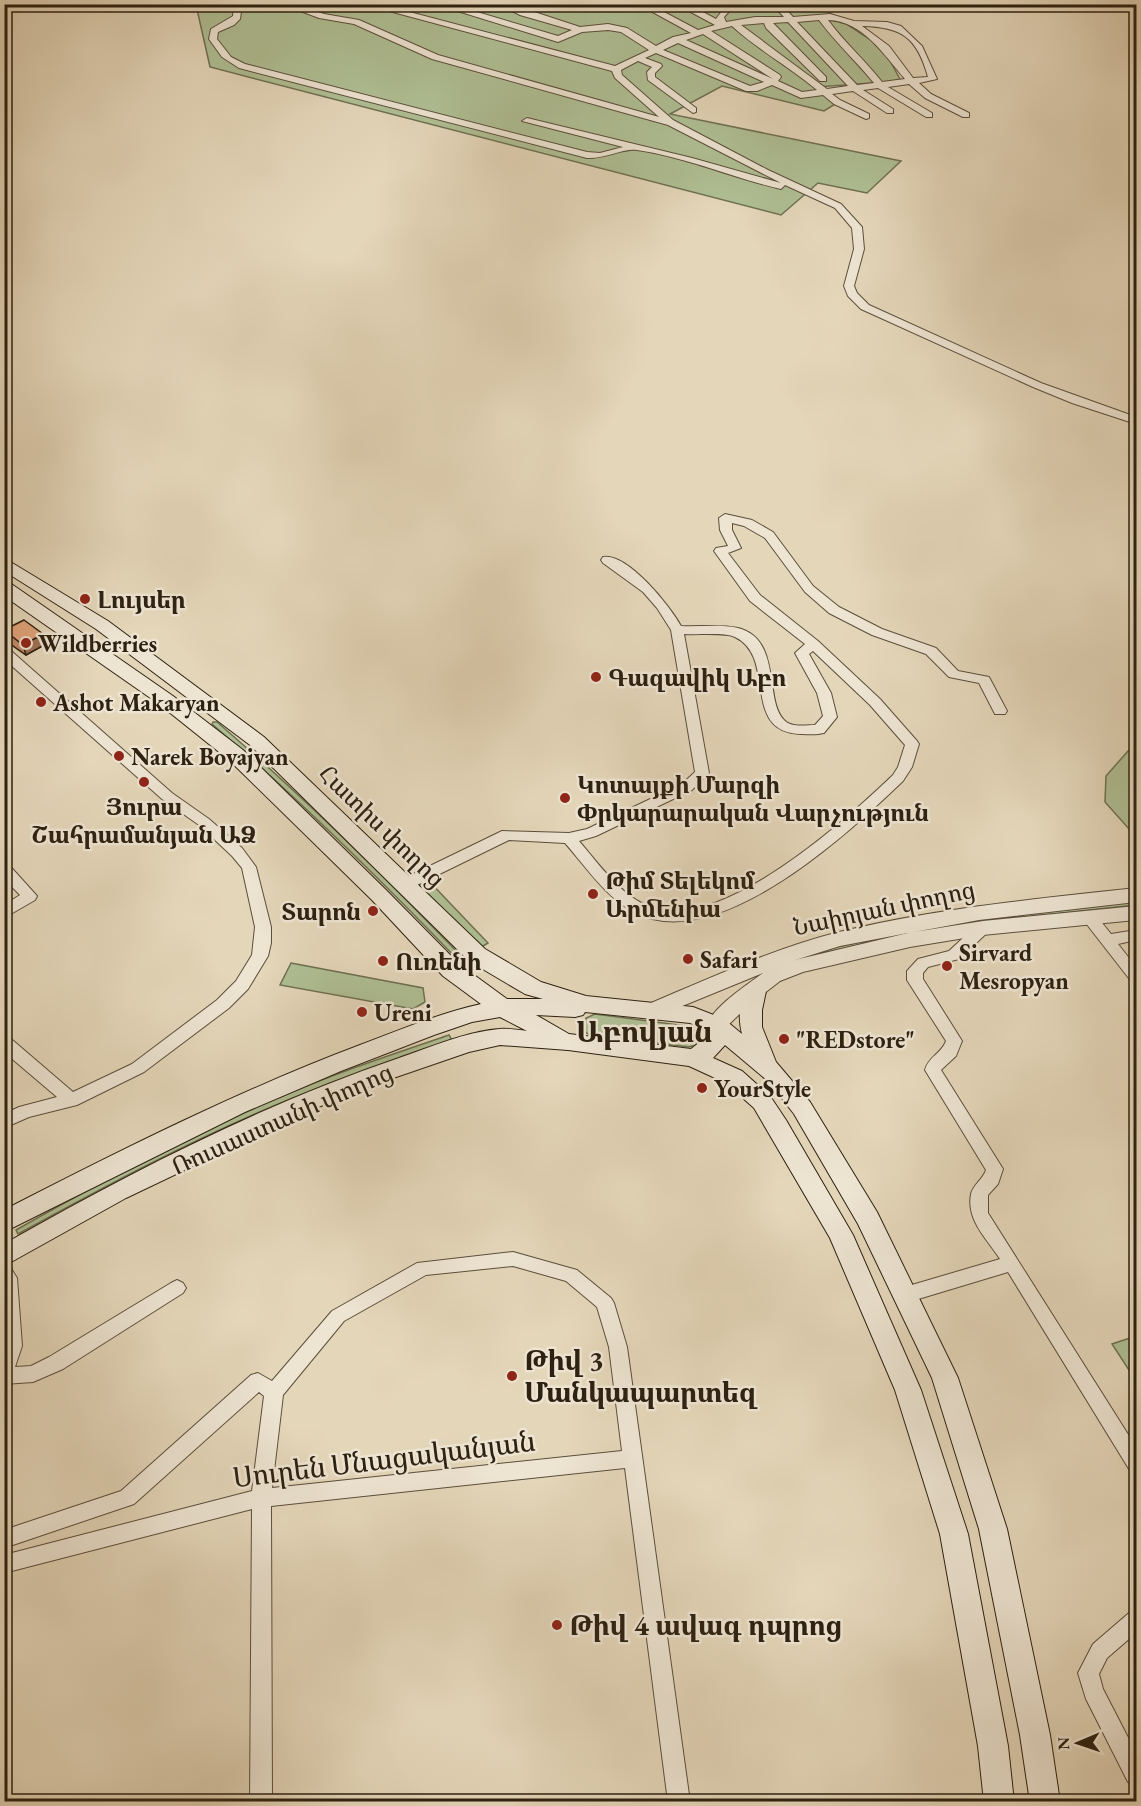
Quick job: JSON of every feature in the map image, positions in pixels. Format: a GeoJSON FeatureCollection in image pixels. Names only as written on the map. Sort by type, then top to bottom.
{"type":"FeatureCollection","features":[{"type":"Feature","properties":{"kind":"main road","name":"Հատիս փողոց"},"geometry":{"type":"LineString","coordinates":[[4,563],[102,625],[257,741],[477,955],[533,988],[581,1006]]}},
{"type":"Feature","properties":{"kind":"main road"},"geometry":{"type":"LineString","coordinates":[[4,587],[166,700],[236,755],[379,895],[451,970],[503,1008],[572,1042]]}},
{"type":"Feature","properties":{"kind":"main road"},"geometry":{"type":"LineString","coordinates":[[755,991],[748,1019],[754,1042],[802,1108],[868,1219],[945,1378],[993,1529],[1035,1735],[1045,1802]]}},
{"type":"Feature","properties":{"kind":"main road"},"geometry":{"type":"LineString","coordinates":[[572,1042],[569,1019],[581,1006],[693,1015],[717,1027],[747,1049],[777,1076]]}},
{"type":"Feature","properties":{"kind":"main road","name":"Ռուսաստանի փողոց"},"geometry":{"type":"LineString","coordinates":[[4,1222],[124,1158],[288,1082],[451,1020],[503,1008],[581,1006]]}},
{"type":"Feature","properties":{"kind":"main road"},"geometry":{"type":"LineString","coordinates":[[692,1058],[704,1054],[714,1045],[717,1027]]}},
{"type":"Feature","properties":{"kind":"main road","name":"Ռուսաստանի փողոց"},"geometry":{"type":"LineString","coordinates":[[4,1256],[118,1191],[298,1106],[362,1080],[467,1044],[500,1037],[572,1042],[692,1058],[734,1077],[762,1102],[842,1235],[908,1390],[954,1534],[993,1746],[999,1802]]}},
{"type":"Feature","properties":{"kind":"street"},"geometry":{"type":"LineString","coordinates":[[238,4],[237,17],[231,23],[214,31],[213,39],[231,63],[587,155],[600,156],[633,147]]}},
{"type":"Feature","properties":{"kind":"street"},"geometry":{"type":"LineString","coordinates":[[286,4],[312,14],[356,22],[435,57],[670,122],[838,206],[857,227],[859,249],[849,286],[852,294],[865,307],[1076,401],[1137,421]]}},
{"type":"Feature","properties":{"kind":"street"},"geometry":{"type":"LineString","coordinates":[[367,4],[616,69],[676,39],[734,23],[755,20],[837,18],[853,23],[892,25],[908,33],[925,60],[933,79],[828,93],[798,94],[676,39]]}},
{"type":"Feature","properties":{"kind":"street"},"geometry":{"type":"LineString","coordinates":[[402,13],[418,4]]}},
{"type":"Feature","properties":{"kind":"street"},"geometry":{"type":"LineString","coordinates":[[439,4],[558,39],[580,30],[609,27],[624,30],[654,49],[749,89],[780,78]]}},
{"type":"Feature","properties":{"kind":"street"},"geometry":{"type":"LineString","coordinates":[[502,4],[580,30]]}},
{"type":"Feature","properties":{"kind":"street"},"geometry":{"type":"LineString","coordinates":[[642,4],[700,31],[812,94]]}},
{"type":"Feature","properties":{"kind":"street"},"geometry":{"type":"LineString","coordinates":[[680,4],[723,25]]}},
{"type":"Feature","properties":{"kind":"street"},"geometry":{"type":"LineString","coordinates":[[723,25],[720,17],[732,4]]}},
{"type":"Feature","properties":{"kind":"street"},"geometry":{"type":"LineString","coordinates":[[776,4],[856,89],[890,111]]}},
{"type":"Feature","properties":{"kind":"street"},"geometry":{"type":"LineString","coordinates":[[822,18],[838,40],[857,56],[881,86],[929,115]]}},
{"type":"Feature","properties":{"kind":"street"},"geometry":{"type":"LineString","coordinates":[[768,21],[769,26],[823,78],[823,82],[819,85]]}},
{"type":"Feature","properties":{"kind":"street"},"geometry":{"type":"LineString","coordinates":[[734,23],[749,38],[819,85],[837,102],[866,116]]}},
{"type":"Feature","properties":{"kind":"street"},"geometry":{"type":"LineString","coordinates":[[853,23],[886,48],[892,59],[911,81],[928,96],[966,115]]}},
{"type":"Feature","properties":{"kind":"street"},"geometry":{"type":"LineString","coordinates":[[637,58],[658,66],[651,72],[651,78],[693,110]]}},
{"type":"Feature","properties":{"kind":"street"},"geometry":{"type":"LineString","coordinates":[[616,69],[618,76],[670,122]]}},
{"type":"Feature","properties":{"kind":"street"},"geometry":{"type":"LineString","coordinates":[[527,122],[689,160],[771,184],[801,189]]}},
{"type":"Feature","properties":{"kind":"street"},"geometry":{"type":"LineString","coordinates":[[569,838],[621,896],[652,914],[686,918],[749,895],[840,831],[904,770],[912,744],[875,702],[813,644],[755,598],[720,551],[735,548],[726,530],[725,518],[748,523],[769,535],[809,589],[834,610],[877,632],[931,651],[954,674],[984,681],[1000,711]]}},
{"type":"Feature","properties":{"kind":"street"},"geometry":{"type":"LineString","coordinates":[[406,884],[507,835],[569,838],[591,833],[687,787],[702,773],[677,630],[667,612],[645,584],[607,560]]}},
{"type":"Feature","properties":{"kind":"street"},"geometry":{"type":"LineString","coordinates":[[677,630],[736,632],[754,644],[764,670],[769,700],[777,722],[789,729],[819,730],[830,717],[824,693],[802,653],[813,644]]}},
{"type":"Feature","properties":{"kind":"street"},"geometry":{"type":"LineString","coordinates":[[4,652],[167,796],[204,822],[237,852],[249,867],[263,927],[260,956],[243,985],[224,1004],[138,1068],[71,1100],[25,1112],[4,1122]]}},
{"type":"Feature","properties":{"kind":"street"},"geometry":{"type":"LineString","coordinates":[[4,869],[30,896],[4,913]]}},
{"type":"Feature","properties":{"kind":"street","name":"Նաիրյան փողոց"},"geometry":{"type":"LineString","coordinates":[[651,1011],[789,954],[840,939],[979,912],[1137,895]]}},
{"type":"Feature","properties":{"kind":"street","name":"Նաիրյան փողոց"},"geometry":{"type":"LineString","coordinates":[[717,1027],[741,1001],[772,976],[799,966],[910,940],[983,928],[1137,913]]}},
{"type":"Feature","properties":{"kind":"street"},"geometry":{"type":"LineString","coordinates":[[1090,918],[1137,977]]}},
{"type":"Feature","properties":{"kind":"street"},"geometry":{"type":"LineString","coordinates":[[983,928],[954,955],[923,963],[915,971],[915,980],[954,1041],[950,1052],[935,1063],[933,1070],[995,1169],[992,1179],[980,1193],[979,1214],[1137,1464]]}},
{"type":"Feature","properties":{"kind":"street"},"geometry":{"type":"LineString","coordinates":[[1107,940],[1137,935]]}},
{"type":"Feature","properties":{"kind":"street"},"geometry":{"type":"LineString","coordinates":[[4,1042],[71,1100]]}},
{"type":"Feature","properties":{"kind":"street"},"geometry":{"type":"LineString","coordinates":[[261,1802],[263,1532],[261,1498],[274,1392],[338,1316],[385,1289],[423,1268],[513,1258],[571,1275],[605,1303],[618,1347],[679,1802]]}},
{"type":"Feature","properties":{"kind":"street"},"geometry":{"type":"LineString","coordinates":[[905,1295],[1012,1263]]}},
{"type":"Feature","properties":{"kind":"street"},"geometry":{"type":"LineString","coordinates":[[4,1272],[8,1278],[13,1346],[4,1372]]}},
{"type":"Feature","properties":{"kind":"street"},"geometry":{"type":"LineString","coordinates":[[4,1376],[33,1374],[56,1363],[177,1288]]}},
{"type":"Feature","properties":{"kind":"street"},"geometry":{"type":"LineString","coordinates":[[4,1539],[127,1498],[258,1381],[274,1392]]}},
{"type":"Feature","properties":{"kind":"street","name":"Սուրեն Մնացականյան"},"geometry":{"type":"LineString","coordinates":[[4,1564],[261,1498],[632,1459]]}},
{"type":"Feature","properties":{"kind":"street"},"geometry":{"type":"LineString","coordinates":[[1137,1620],[1100,1651],[1088,1673],[1093,1692],[1137,1774]]}},
{"type":"Feature","properties":{"kind":"green space"},"geometry":{"type":"Polygon","coordinates":[[[382,4],[401,9],[410,4],[818,5],[883,48],[901,81],[816,87],[837,103],[824,111],[722,86],[670,114],[901,161],[867,193],[818,183],[781,215],[210,67],[196,5],[382,4]]]}},
{"type":"Feature","properties":{"kind":"green space"},"geometry":{"type":"Polygon","coordinates":[[[217,722],[311,807],[462,957],[457,959],[337,838],[212,724],[217,722]]]}},
{"type":"Feature","properties":{"kind":"green space"},"geometry":{"type":"Polygon","coordinates":[[[1128,751],[1136,751],[1136,832],[1129,829],[1105,802],[1106,776],[1128,751]]]}},
{"type":"Feature","properties":{"kind":"green space"},"geometry":{"type":"Polygon","coordinates":[[[427,879],[488,943],[478,949],[416,884],[427,879]]]}},
{"type":"Feature","properties":{"kind":"green space"},"geometry":{"type":"Polygon","coordinates":[[[1136,901],[1136,905],[991,921],[800,959],[798,957],[924,929],[1136,901]]]}},
{"type":"Feature","properties":{"kind":"green space"},"geometry":{"type":"Polygon","coordinates":[[[291,963],[423,988],[425,1002],[413,1009],[280,985],[291,963]]]}},
{"type":"Feature","properties":{"kind":"green space"},"geometry":{"type":"Polygon","coordinates":[[[595,1014],[694,1027],[700,1031],[700,1040],[696,1045],[689,1047],[591,1035],[586,1033],[583,1025],[586,1018],[595,1014]]]}},
{"type":"Feature","properties":{"kind":"green space"},"geometry":{"type":"Polygon","coordinates":[[[449,1035],[452,1040],[342,1079],[243,1119],[145,1166],[18,1234],[16,1230],[143,1162],[240,1115],[338,1074],[449,1035]]]}},
{"type":"Feature","properties":{"kind":"green space"},"geometry":{"type":"Polygon","coordinates":[[[1136,1336],[1136,1381],[1112,1344],[1136,1336]]]}},
{"type":"Feature","properties":{"kind":"building"},"geometry":{"type":"Polygon","coordinates":[[[24,620],[43,634],[23,645],[4,630],[24,620]]]}},
{"type":"Feature","properties":{"kind":"place","name":"Լույսեր"},"geometry":{"type":"Point","coordinates":[85,599]}},
{"type":"Feature","properties":{"kind":"place","name":"Wildberries"},"geometry":{"type":"Point","coordinates":[26,643]}},
{"type":"Feature","properties":{"kind":"place","name":"Գազավիկ Աբո"},"geometry":{"type":"Point","coordinates":[596,677]}},
{"type":"Feature","properties":{"kind":"place","name":"Ashot Makaryan"},"geometry":{"type":"Point","coordinates":[41,702]}},
{"type":"Feature","properties":{"kind":"place","name":"Narek Boyajyan"},"geometry":{"type":"Point","coordinates":[119,756]}},
{"type":"Feature","properties":{"kind":"place","name":"Յուրա Շահրամանյան ԱՁ"},"geometry":{"type":"Point","coordinates":[144,782]}},
{"type":"Feature","properties":{"kind":"place","name":"Կոտայքի Մարզի Փրկարարական Վարչություն"},"geometry":{"type":"Point","coordinates":[565,798]}},
{"type":"Feature","properties":{"kind":"place","name":"Թիմ Տելեկոմ Արմենիա"},"geometry":{"type":"Point","coordinates":[593,894]}},
{"type":"Feature","properties":{"kind":"place","name":"Տարոն"},"geometry":{"type":"Point","coordinates":[373,911]}},
{"type":"Feature","properties":{"kind":"place","name":"Safari"},"geometry":{"type":"Point","coordinates":[688,959]}},
{"type":"Feature","properties":{"kind":"place","name":"Ուռենի"},"geometry":{"type":"Point","coordinates":[383,961]}},
{"type":"Feature","properties":{"kind":"place","name":"Sirvard Mesropyan"},"geometry":{"type":"Point","coordinates":[947,966]}},
{"type":"Feature","properties":{"kind":"place","name":"Ureni"},"geometry":{"type":"Point","coordinates":[362,1012]}},
{"type":"Feature","properties":{"kind":"place","name":"\"REDstore\""},"geometry":{"type":"Point","coordinates":[784,1039]}},
{"type":"Feature","properties":{"kind":"place","name":"YourStyle"},"geometry":{"type":"Point","coordinates":[702,1088]}},
{"type":"Feature","properties":{"kind":"place","name":"Թիվ 3 Մանկապարտեզ"},"geometry":{"type":"Point","coordinates":[512,1376]}},
{"type":"Feature","properties":{"kind":"place","name":"Թիվ 4 ավագ դպրոց"},"geometry":{"type":"Point","coordinates":[557,1625]}},
{"type":"Feature","properties":{"kind":"district","name":"Աբովյան"},"geometry":{"type":"Point","coordinates":[644,1031]}}]}
